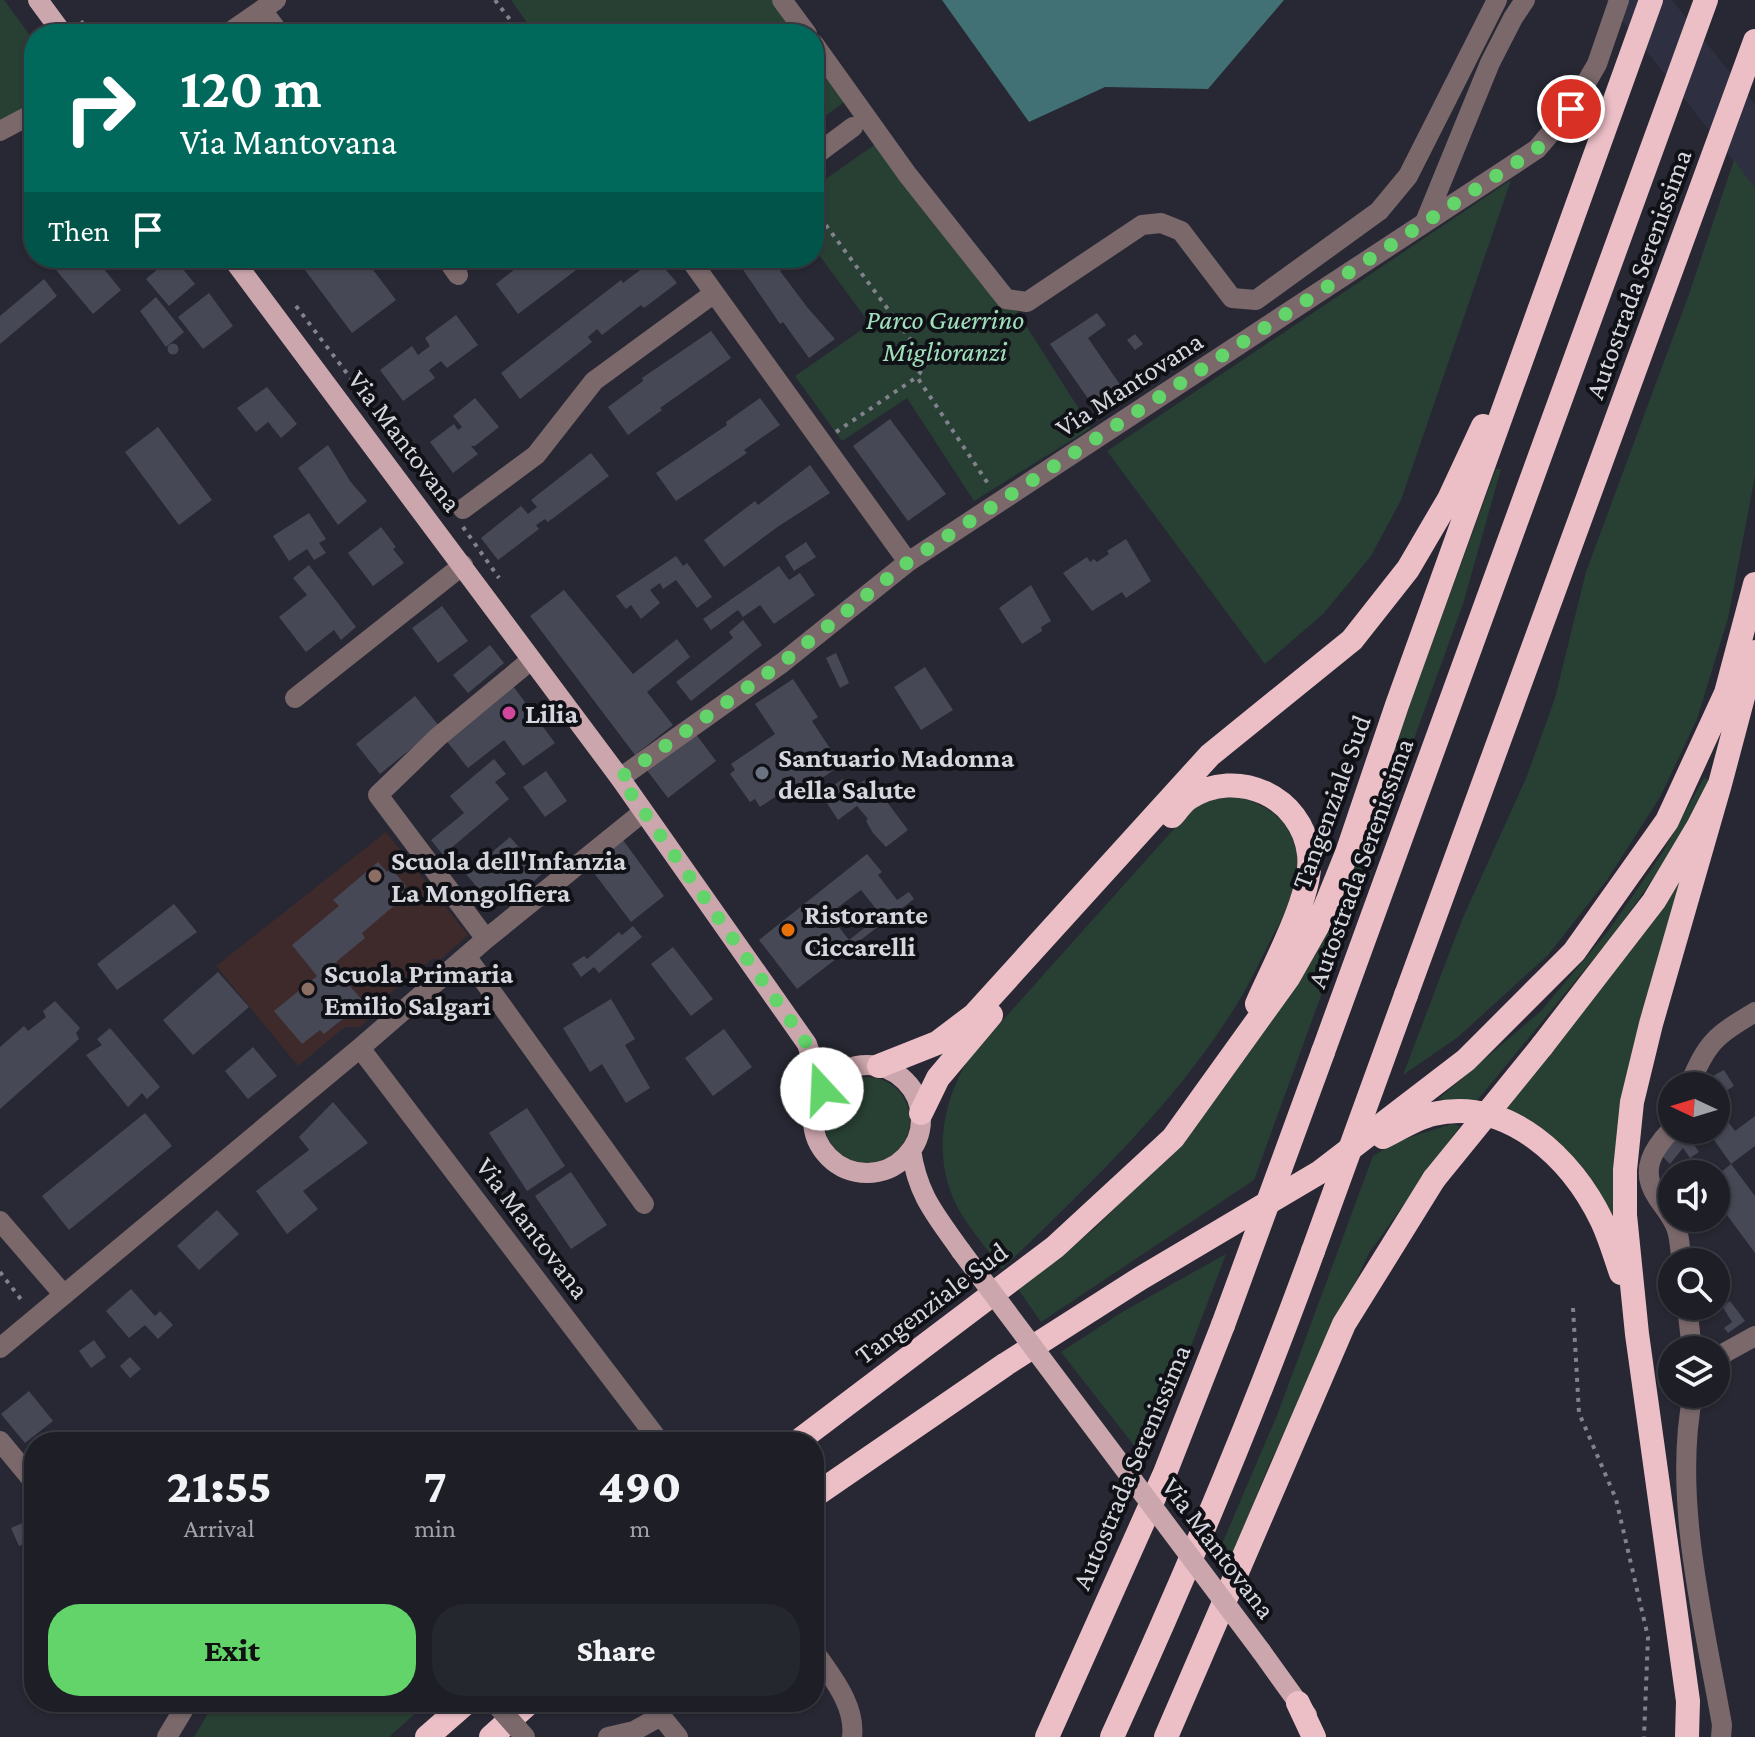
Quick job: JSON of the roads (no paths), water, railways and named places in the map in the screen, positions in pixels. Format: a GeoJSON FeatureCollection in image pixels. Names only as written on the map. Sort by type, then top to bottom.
{"type":"FeatureCollection","features":[{"type":"Feature","properties":{"kind":"highway","name":"Tangenziale Sud"},"geometry":{"type":"LineString","coordinates":[[810,1432],[1055,1247],[1173,1138],[1288,978],[1318,925],[1347,853],[1651,0]]}},
{"type":"Feature","properties":{"kind":"highway","name":"Autostrada Serenissima"},"geometry":{"type":"LineString","coordinates":[[1047,1737],[1165,1473],[1223,1325],[1706,0]]}},
{"type":"Feature","properties":{"kind":"highway","name":"Autostrada Serenissima"},"geometry":{"type":"LineString","coordinates":[[1112,1737],[1178,1594],[1274,1360],[1755,41]]}},
{"type":"Feature","properties":{"kind":"highway"},"geometry":{"type":"LineString","coordinates":[[879,1066],[937,1043],[974,1015],[1210,755],[1352,640],[1408,569],[1449,499],[1548,286]]}},
{"type":"Feature","properties":{"kind":"highway"},"geometry":{"type":"LineString","coordinates":[[1320,1172],[1466,1060],[1574,952],[1667,821],[1726,693],[1755,584]]}},
{"type":"Feature","properties":{"kind":"highway"},"geometry":{"type":"LineString","coordinates":[[1687,1737],[1686,1687],[1637,1334],[1625,1215],[1625,1170],[1632,1102],[1651,1024],[1755,652]]}},
{"type":"Feature","properties":{"kind":"highway"},"geometry":{"type":"LineString","coordinates":[[1166,1737],[1344,1324],[1434,1179],[1654,901],[1720,784]]}},
{"type":"Feature","properties":{"kind":"highway"},"geometry":{"type":"LineString","coordinates":[[921,1113],[938,1078],[976,1033],[1188,799],[1222,785],[1250,787],[1280,801],[1292,813],[1302,831],[1309,855],[1299,908],[1235,1055]]}},
{"type":"Feature","properties":{"kind":"highway"},"geometry":{"type":"LineString","coordinates":[[824,1489],[1141,1278],[1320,1172],[1405,1125],[1433,1114],[1466,1111],[1503,1118],[1531,1133],[1551,1151],[1576,1180],[1602,1220],[1637,1334]]}},
{"type":"Feature","properties":{"kind":"highway"},"geometry":{"type":"LineString","coordinates":[[1298,1703],[1314,1737]]}},
{"type":"Feature","properties":{"kind":"highway"},"geometry":{"type":"LineString","coordinates":[[427,1737],[456,1712]]}},
{"type":"Feature","properties":{"kind":"highway"},"geometry":{"type":"LineString","coordinates":[[491,1737],[519,1712]]}},
{"type":"Feature","properties":{"kind":"main road"},"geometry":{"type":"LineString","coordinates":[[38,0],[56,24]]}},
{"type":"Feature","properties":{"kind":"main road","name":"Via Mantovana"},"geometry":{"type":"LineString","coordinates":[[240,268],[620,778],[807,1044],[822,1089],[814,1113],[814,1126],[823,1150],[832,1159],[854,1171],[880,1171],[904,1184],[925,1201]]}},
{"type":"Feature","properties":{"kind":"main road","name":"Via Mantovana"},"geometry":{"type":"LineString","coordinates":[[807,1044],[842,1071]]}},
{"type":"Feature","properties":{"kind":"main road"},"geometry":{"type":"LineString","coordinates":[[822,1089],[842,1071],[854,1066],[879,1066],[903,1078],[918,1100],[921,1113]]}},
{"type":"Feature","properties":{"kind":"main road","name":"Via Mantovana"},"geometry":{"type":"LineString","coordinates":[[921,1113],[921,1126],[911,1150],[915,1175],[925,1201],[1323,1737]]}},
{"type":"Feature","properties":{"kind":"main road"},"geometry":{"type":"LineString","coordinates":[[880,1171],[892,1167],[911,1150]]}},
{"type":"Feature","properties":{"kind":"street"},"geometry":{"type":"LineString","coordinates":[[782,0],[800,24]]}},
{"type":"Feature","properties":{"kind":"street"},"geometry":{"type":"LineString","coordinates":[[824,58],[907,174],[1006,299],[1027,302],[1142,225],[1161,223],[1181,231],[1232,298],[1256,300],[1379,211],[1408,176],[1497,0]]}},
{"type":"Feature","properties":{"kind":"street"},"geometry":{"type":"LineString","coordinates":[[1425,222],[1490,63],[1525,0]]}},
{"type":"Feature","properties":{"kind":"street","name":"Via Mantovana"},"geometry":{"type":"LineString","coordinates":[[620,778],[782,663],[908,562],[1537,149],[1571,109],[1597,64],[1619,0]]}},
{"type":"Feature","properties":{"kind":"street"},"geometry":{"type":"LineString","coordinates":[[241,24],[269,5],[276,24]]}},
{"type":"Feature","properties":{"kind":"street"},"geometry":{"type":"LineString","coordinates":[[0,131],[24,118]]}},
{"type":"Feature","properties":{"kind":"street"},"geometry":{"type":"LineString","coordinates":[[824,149],[853,127]]}},
{"type":"Feature","properties":{"kind":"street"},"geometry":{"type":"LineString","coordinates":[[453,268],[458,275]]}},
{"type":"Feature","properties":{"kind":"street"},"geometry":{"type":"LineString","coordinates":[[696,268],[908,562]]}},
{"type":"Feature","properties":{"kind":"street"},"geometry":{"type":"LineString","coordinates":[[457,512],[536,455],[594,381],[713,294]]}},
{"type":"Feature","properties":{"kind":"street"},"geometry":{"type":"LineString","coordinates":[[295,698],[463,565]]}},
{"type":"Feature","properties":{"kind":"street"},"geometry":{"type":"LineString","coordinates":[[486,939],[378,795],[438,737],[531,660]]}},
{"type":"Feature","properties":{"kind":"street"},"geometry":{"type":"LineString","coordinates":[[0,1348],[486,939],[643,812]]}},
{"type":"Feature","properties":{"kind":"street"},"geometry":{"type":"LineString","coordinates":[[466,956],[644,1204]]}},
{"type":"Feature","properties":{"kind":"street"},"geometry":{"type":"LineString","coordinates":[[1695,1072],[1712,1041],[1755,1012]]}},
{"type":"Feature","properties":{"kind":"street","name":"Via Mantovana"},"geometry":{"type":"LineString","coordinates":[[360,1048],[653,1432]]}},
{"type":"Feature","properties":{"kind":"street"},"geometry":{"type":"LineString","coordinates":[[1658,1144],[1649,1164],[1649,1181],[1677,1231],[1680,1248]]}},
{"type":"Feature","properties":{"kind":"street"},"geometry":{"type":"LineString","coordinates":[[0,1221],[64,1295]]}},
{"type":"Feature","properties":{"kind":"street"},"geometry":{"type":"LineString","coordinates":[[1730,1350],[1755,1336]]}},
{"type":"Feature","properties":{"kind":"street"},"geometry":{"type":"LineString","coordinates":[[1690,1408],[1686,1498],[1722,1725],[1721,1737]]}},
{"type":"Feature","properties":{"kind":"street"},"geometry":{"type":"LineString","coordinates":[[0,1441],[24,1470]]}},
{"type":"Feature","properties":{"kind":"street"},"geometry":{"type":"LineString","coordinates":[[824,1666],[842,1693],[853,1724],[852,1737]]}},
{"type":"Feature","properties":{"kind":"street"},"geometry":{"type":"LineString","coordinates":[[167,1737],[182,1712]]}},
{"type":"Feature","properties":{"kind":"street"},"geometry":{"type":"LineString","coordinates":[[503,1712],[525,1737]]}},
{"type":"Feature","properties":{"kind":"street"},"geometry":{"type":"LineString","coordinates":[[608,1737],[634,1731],[661,1716],[678,1737]]}},
{"type":"Feature","properties":{"kind":"place","name":"Lilia"},"geometry":{"type":"Point","coordinates":[509,713]}},
{"type":"Feature","properties":{"kind":"place","name":"Santuario Madonna della Salute"},"geometry":{"type":"Point","coordinates":[762,773]}},
{"type":"Feature","properties":{"kind":"place","name":"Scuola dell'Infanzia La Mongolfiera"},"geometry":{"type":"Point","coordinates":[375,876]}},
{"type":"Feature","properties":{"kind":"place","name":"Ristorante Ciccarelli"},"geometry":{"type":"Point","coordinates":[788,930]}},
{"type":"Feature","properties":{"kind":"place","name":"Scuola Primaria Emilio Salgari"},"geometry":{"type":"Point","coordinates":[308,989]}},
{"type":"Feature","properties":{"kind":"park label","name":"Parco Guerrino Miglioranzi"},"geometry":{"type":"Point","coordinates":[945,335]}}]}
